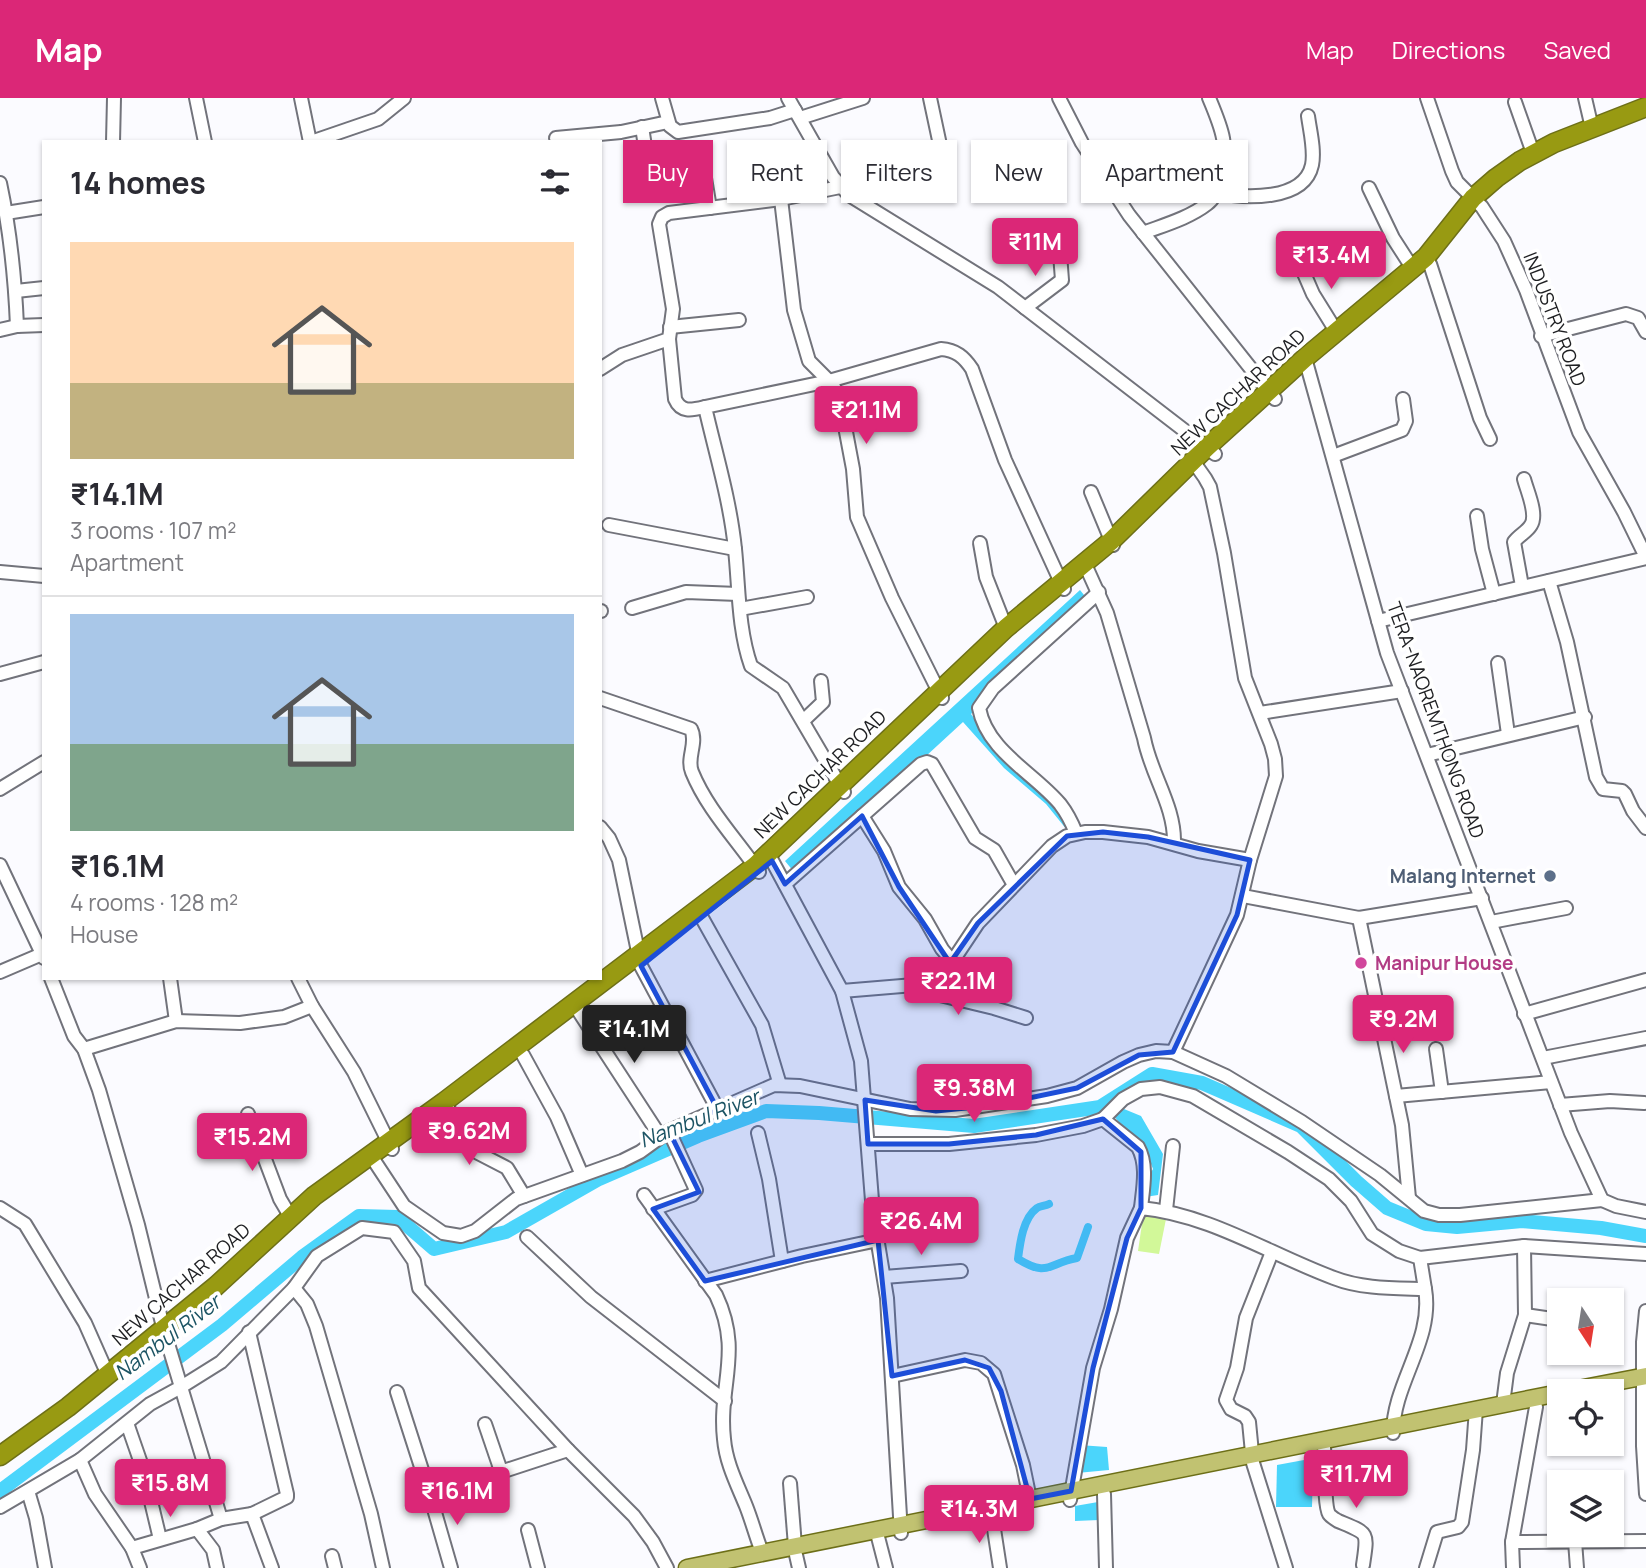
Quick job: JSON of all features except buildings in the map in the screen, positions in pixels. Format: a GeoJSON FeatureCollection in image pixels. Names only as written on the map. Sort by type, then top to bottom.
{"type":"FeatureCollection","features":[{"type":"Feature","properties":{"kind":"highway","name":"NEW CACHAR ROAD"},"geometry":{"type":"LineString","coordinates":[[639,960],[702,918],[842,789],[1006,628],[1113,545],[1306,363],[1422,266],[1507,169],[1533,153],[1646,107]]}},
{"type":"Feature","properties":{"kind":"highway","name":"NEW CACHAR ROAD"},"geometry":{"type":"LineString","coordinates":[[1478,203],[1537,162],[1575,144],[1646,117]]}},
{"type":"Feature","properties":{"kind":"highway","name":"NEW CACHAR ROAD"},"geometry":{"type":"LineString","coordinates":[[1306,363],[1336,331],[1422,266]]}},
{"type":"Feature","properties":{"kind":"highway","name":"NEW CACHAR ROAD"},"geometry":{"type":"LineString","coordinates":[[940,695],[1062,585]]}},
{"type":"Feature","properties":{"kind":"highway","name":"NEW CACHAR ROAD"},"geometry":{"type":"LineString","coordinates":[[0,1466],[89,1401],[165,1334],[290,1216],[504,1063],[764,863]]}},
{"type":"Feature","properties":{"kind":"highway","name":"NEW CACHAR ROAD"},"geometry":{"type":"LineString","coordinates":[[0,1455],[223,1291],[315,1205],[375,1162],[390,1145],[449,1110],[504,1063],[523,1055],[577,1008]]}},
{"type":"Feature","properties":{"kind":"main road"},"geometry":{"type":"LineString","coordinates":[[1624,1383],[1645,1380]]}},
{"type":"Feature","properties":{"kind":"main road"},"geometry":{"type":"LineString","coordinates":[[1624,1387],[1645,1380]]}},
{"type":"Feature","properties":{"kind":"main road"},"geometry":{"type":"LineString","coordinates":[[1476,1413],[1503,1404],[1547,1395]]}},
{"type":"Feature","properties":{"kind":"main road"},"geometry":{"type":"LineString","coordinates":[[733,1568],[797,1556],[901,1529],[992,1516],[1071,1496],[1393,1429],[1476,1413],[1547,1404]]}},
{"type":"Feature","properties":{"kind":"main road"},"geometry":{"type":"LineString","coordinates":[[687,1568],[708,1566],[762,1552],[797,1556],[1030,1499],[1104,1494],[1253,1459],[1324,1447],[1393,1429]]}},
{"type":"Feature","properties":{"kind":"street"},"geometry":{"type":"LineString","coordinates":[[113,140],[114,98]]}},
{"type":"Feature","properties":{"kind":"street"},"geometry":{"type":"LineString","coordinates":[[196,98],[205,140]]}},
{"type":"Feature","properties":{"kind":"street"},"geometry":{"type":"LineString","coordinates":[[301,98],[310,140]]}},
{"type":"Feature","properties":{"kind":"street"},"geometry":{"type":"LineString","coordinates":[[316,140],[378,119],[404,98]]}},
{"type":"Feature","properties":{"kind":"street"},"geometry":{"type":"LineString","coordinates":[[662,98],[672,130],[685,131],[797,114],[863,98]]}},
{"type":"Feature","properties":{"kind":"street"},"geometry":{"type":"LineString","coordinates":[[788,98],[840,187],[868,208],[998,287],[1211,451]]}},
{"type":"Feature","properties":{"kind":"street"},"geometry":{"type":"LineString","coordinates":[[930,98],[939,140]]}},
{"type":"Feature","properties":{"kind":"street"},"geometry":{"type":"LineString","coordinates":[[1059,98],[1094,162],[1143,233],[1272,395]]}},
{"type":"Feature","properties":{"kind":"street"},"geometry":{"type":"LineString","coordinates":[[1209,98],[1224,140]]}},
{"type":"Feature","properties":{"kind":"street","name":"INDUSTRY ROAD"},"geometry":{"type":"LineString","coordinates":[[1427,98],[1452,172],[1478,203],[1504,241],[1526,290],[1579,432],[1646,557]]}},
{"type":"Feature","properties":{"kind":"street"},"geometry":{"type":"LineString","coordinates":[[1585,98],[1592,128]]}},
{"type":"Feature","properties":{"kind":"street"},"geometry":{"type":"LineString","coordinates":[[1515,102],[1533,153]]}},
{"type":"Feature","properties":{"kind":"street"},"geometry":{"type":"LineString","coordinates":[[1248,197],[1270,195],[1295,187],[1309,175],[1312,159],[1308,116]]}},
{"type":"Feature","properties":{"kind":"street"},"geometry":{"type":"LineString","coordinates":[[556,138],[621,132],[668,122]]}},
{"type":"Feature","properties":{"kind":"street"},"geometry":{"type":"LineString","coordinates":[[642,127],[651,185],[705,178],[710,208]]}},
{"type":"Feature","properties":{"kind":"street"},"geometry":{"type":"LineString","coordinates":[[0,183],[16,291],[17,326]]}},
{"type":"Feature","properties":{"kind":"street"},"geometry":{"type":"LineString","coordinates":[[827,189],[840,187]]}},
{"type":"Feature","properties":{"kind":"street"},"geometry":{"type":"LineString","coordinates":[[1369,188],[1393,239],[1422,266],[1490,439]]}},
{"type":"Feature","properties":{"kind":"street"},"geometry":{"type":"LineString","coordinates":[[746,203],[669,213],[662,217],[659,224],[673,309],[670,333],[675,399],[678,405],[691,410],[830,381],[941,349],[950,350],[962,357],[972,369],[1005,460],[1062,585]]}},
{"type":"Feature","properties":{"kind":"street"},"geometry":{"type":"LineString","coordinates":[[782,203],[792,301],[806,354],[813,367],[830,381],[840,400],[855,480],[858,517],[892,598],[940,695]]}},
{"type":"Feature","properties":{"kind":"street"},"geometry":{"type":"LineString","coordinates":[[1143,233],[1196,212],[1209,203]]}},
{"type":"Feature","properties":{"kind":"street"},"geometry":{"type":"LineString","coordinates":[[6,213],[42,207]]}},
{"type":"Feature","properties":{"kind":"street"},"geometry":{"type":"LineString","coordinates":[[1025,308],[1062,280],[1060,254]]}},
{"type":"Feature","properties":{"kind":"street"},"geometry":{"type":"LineString","coordinates":[[1300,264],[1313,294],[1336,331]]}},
{"type":"Feature","properties":{"kind":"street"},"geometry":{"type":"LineString","coordinates":[[16,291],[42,288]]}},
{"type":"Feature","properties":{"kind":"street"},"geometry":{"type":"LineString","coordinates":[[1541,336],[1626,314],[1638,318],[1646,332]]}},
{"type":"Feature","properties":{"kind":"street"},"geometry":{"type":"LineString","coordinates":[[602,368],[622,355],[670,333],[739,320]]}},
{"type":"Feature","properties":{"kind":"street"},"geometry":{"type":"LineString","coordinates":[[0,330],[42,325]]}},
{"type":"Feature","properties":{"kind":"street","name":"TERA-NAOREMTHONG ROAD"},"geometry":{"type":"LineString","coordinates":[[1306,363],[1378,621],[1402,691],[1560,1105],[1602,1200]]}},
{"type":"Feature","properties":{"kind":"street"},"geometry":{"type":"LineString","coordinates":[[1333,456],[1402,430],[1406,421],[1403,399]]}},
{"type":"Feature","properties":{"kind":"street"},"geometry":{"type":"LineString","coordinates":[[705,407],[720,461],[735,549],[740,609],[751,666],[783,688],[842,789]]}},
{"type":"Feature","properties":{"kind":"street"},"geometry":{"type":"LineString","coordinates":[[1173,1052],[1237,915],[1250,860],[1276,776],[1275,759],[1245,678],[1213,500],[1208,482],[1196,465]]}},
{"type":"Feature","properties":{"kind":"street"},"geometry":{"type":"LineString","coordinates":[[1522,586],[1514,542],[1529,528],[1533,519],[1524,479]]}},
{"type":"Feature","properties":{"kind":"street"},"geometry":{"type":"LineString","coordinates":[[1091,492],[1113,545]]}},
{"type":"Feature","properties":{"kind":"street"},"geometry":{"type":"LineString","coordinates":[[1476,516],[1494,594]]}},
{"type":"Feature","properties":{"kind":"street"},"geometry":{"type":"LineString","coordinates":[[609,525],[735,549]]}},
{"type":"Feature","properties":{"kind":"street"},"geometry":{"type":"LineString","coordinates":[[980,543],[986,578],[1006,628]]}},
{"type":"Feature","properties":{"kind":"street"},"geometry":{"type":"LineString","coordinates":[[1378,621],[1646,557]]}},
{"type":"Feature","properties":{"kind":"street"},"geometry":{"type":"LineString","coordinates":[[1086,566],[1112,629],[1148,759],[1169,811],[1174,843]]}},
{"type":"Feature","properties":{"kind":"street"},"geometry":{"type":"LineString","coordinates":[[0,572],[42,576]]}},
{"type":"Feature","properties":{"kind":"street"},"geometry":{"type":"LineString","coordinates":[[1549,581],[1567,642],[1599,784],[1603,789],[1622,791],[1646,828]]}},
{"type":"Feature","properties":{"kind":"street"},"geometry":{"type":"LineString","coordinates":[[632,608],[685,592],[738,594]]}},
{"type":"Feature","properties":{"kind":"street"},"geometry":{"type":"LineString","coordinates":[[1076,833],[1062,806],[998,745],[987,730],[979,708],[993,688],[1099,592]]}},
{"type":"Feature","properties":{"kind":"street"},"geometry":{"type":"LineString","coordinates":[[740,609],[807,597]]}},
{"type":"Feature","properties":{"kind":"street"},"geometry":{"type":"LineString","coordinates":[[0,674],[42,663]]}},
{"type":"Feature","properties":{"kind":"street"},"geometry":{"type":"LineString","coordinates":[[1499,663],[1508,734]]}},
{"type":"Feature","properties":{"kind":"street"},"geometry":{"type":"LineString","coordinates":[[803,722],[823,702],[821,681]]}},
{"type":"Feature","properties":{"kind":"street"},"geometry":{"type":"LineString","coordinates":[[1260,713],[1402,691]]}},
{"type":"Feature","properties":{"kind":"street"},"geometry":{"type":"LineString","coordinates":[[602,699],[691,729],[694,734],[690,766],[718,818],[785,884],[842,991],[861,1061],[884,1277],[901,1529]]}},
{"type":"Feature","properties":{"kind":"street"},"geometry":{"type":"LineString","coordinates":[[1427,755],[1585,717]]}},
{"type":"Feature","properties":{"kind":"street"},"geometry":{"type":"LineString","coordinates":[[785,884],[921,764],[929,762],[975,838],[994,850],[1014,885]]}},
{"type":"Feature","properties":{"kind":"street"},"geometry":{"type":"LineString","coordinates":[[0,789],[42,763]]}},
{"type":"Feature","properties":{"kind":"street"},"geometry":{"type":"LineString","coordinates":[[862,816],[884,851],[899,887],[925,919],[952,961]]}},
{"type":"Feature","properties":{"kind":"street"},"geometry":{"type":"LineString","coordinates":[[602,829],[609,838],[618,860],[639,960],[718,1110]]}},
{"type":"Feature","properties":{"kind":"street"},"geometry":{"type":"LineString","coordinates":[[1026,1018],[940,995],[936,990],[978,923],[1058,841],[1076,833],[1103,832],[1148,837],[1198,851],[1250,860]]}},
{"type":"Feature","properties":{"kind":"street"},"geometry":{"type":"LineString","coordinates":[[0,865],[42,954]]}},
{"type":"Feature","properties":{"kind":"street"},"geometry":{"type":"LineString","coordinates":[[1243,896],[1359,918],[1482,898]]}},
{"type":"Feature","properties":{"kind":"street"},"geometry":{"type":"LineString","coordinates":[[1491,922],[1566,908]]}},
{"type":"Feature","properties":{"kind":"street"},"geometry":{"type":"LineString","coordinates":[[702,918],[762,1025],[780,1085]]}},
{"type":"Feature","properties":{"kind":"street"},"geometry":{"type":"LineString","coordinates":[[1359,918],[1396,1096],[1407,1159],[1409,1198]]}},
{"type":"Feature","properties":{"kind":"street"},"geometry":{"type":"LineString","coordinates":[[0,972],[42,956]]}},
{"type":"Feature","properties":{"kind":"street"},"geometry":{"type":"LineString","coordinates":[[52,980],[74,1036],[85,1049],[99,1090],[138,1225],[165,1334],[222,1519]]}},
{"type":"Feature","properties":{"kind":"street"},"geometry":{"type":"LineString","coordinates":[[170,980],[176,1021]]}},
{"type":"Feature","properties":{"kind":"street"},"geometry":{"type":"LineString","coordinates":[[299,980],[312,1006],[354,1072],[390,1145]]}},
{"type":"Feature","properties":{"kind":"street"},"geometry":{"type":"LineString","coordinates":[[1524,1013],[1646,980]]}},
{"type":"Feature","properties":{"kind":"street"},"geometry":{"type":"LineString","coordinates":[[842,991],[938,983]]}},
{"type":"Feature","properties":{"kind":"street"},"geometry":{"type":"LineString","coordinates":[[85,1049],[176,1021],[240,1023],[284,1017],[312,1006]]}},
{"type":"Feature","properties":{"kind":"street"},"geometry":{"type":"LineString","coordinates":[[577,1008],[678,1149],[696,1190],[692,1195],[653,1209]]}},
{"type":"Feature","properties":{"kind":"street"},"geometry":{"type":"LineString","coordinates":[[1543,1058],[1646,1038]]}},
{"type":"Feature","properties":{"kind":"street"},"geometry":{"type":"LineString","coordinates":[[1436,1049],[1441,1092]]}},
{"type":"Feature","properties":{"kind":"street"},"geometry":{"type":"LineString","coordinates":[[375,1162],[404,1206],[449,1235],[470,1234],[506,1205],[524,1196],[622,1161],[667,1135],[760,1090],[780,1085],[800,1086],[865,1104],[936,1111],[996,1105],[1077,1088],[1139,1055],[1156,1051],[1173,1052],[1226,1076],[1302,1122],[1424,1211],[1439,1215],[1602,1200],[1616,1206],[1646,1212]]}},
{"type":"Feature","properties":{"kind":"street"},"geometry":{"type":"LineString","coordinates":[[523,1055],[557,1117],[582,1175]]}},
{"type":"Feature","properties":{"kind":"street"},"geometry":{"type":"LineString","coordinates":[[1396,1096],[1551,1082]]}},
{"type":"Feature","properties":{"kind":"street"},"geometry":{"type":"LineString","coordinates":[[868,1144],[949,1144],[1036,1135],[1083,1126],[1103,1119],[1123,1099],[1141,1088],[1160,1087],[1193,1096],[1329,1179],[1351,1201],[1372,1234],[1399,1251],[1420,1258],[1524,1246],[1646,1254]]}},
{"type":"Feature","properties":{"kind":"street"},"geometry":{"type":"LineString","coordinates":[[1560,1105],[1611,1101],[1644,1103]]}},
{"type":"Feature","properties":{"kind":"street"},"geometry":{"type":"LineString","coordinates":[[449,1110],[478,1153],[507,1168],[524,1196]]}},
{"type":"Feature","properties":{"kind":"street"},"geometry":{"type":"LineString","coordinates":[[248,1114],[280,1199],[290,1216]]}},
{"type":"Feature","properties":{"kind":"street"},"geometry":{"type":"LineString","coordinates":[[1071,1496],[1093,1367],[1111,1309],[1127,1238],[1141,1208],[1144,1181],[1138,1147],[1103,1119]]}},
{"type":"Feature","properties":{"kind":"street"},"geometry":{"type":"LineString","coordinates":[[758,1133],[769,1179],[782,1261]]}},
{"type":"Feature","properties":{"kind":"street"},"geometry":{"type":"LineString","coordinates":[[1166,1210],[1173,1146]]}},
{"type":"Feature","properties":{"kind":"street"},"geometry":{"type":"LineString","coordinates":[[644,1195],[721,1306],[730,1346],[723,1435],[727,1458],[762,1552]]}},
{"type":"Feature","properties":{"kind":"street"},"geometry":{"type":"LineString","coordinates":[[0,1208],[25,1224],[85,1323],[108,1375]]}},
{"type":"Feature","properties":{"kind":"street"},"geometry":{"type":"LineString","coordinates":[[1141,1208],[1166,1210],[1202,1220],[1334,1279],[1354,1284],[1425,1289]]}},
{"type":"Feature","properties":{"kind":"street"},"geometry":{"type":"LineString","coordinates":[[0,1507],[80,1460],[150,1404],[221,1362],[294,1288],[317,1256],[362,1228],[394,1233],[414,1261],[419,1287],[568,1450],[642,1525],[667,1568]]}},
{"type":"Feature","properties":{"kind":"street"},"geometry":{"type":"LineString","coordinates":[[527,1237],[591,1297],[724,1401]]}},
{"type":"Feature","properties":{"kind":"street"},"geometry":{"type":"LineString","coordinates":[[705,1281],[878,1240]]}},
{"type":"Feature","properties":{"kind":"street"},"geometry":{"type":"LineString","coordinates":[[1503,1404],[1507,1373],[1525,1315],[1524,1246]]}},
{"type":"Feature","properties":{"kind":"street"},"geometry":{"type":"LineString","coordinates":[[1272,1252],[1246,1318],[1237,1368],[1226,1400],[1231,1409],[1248,1418],[1253,1459],[1286,1568]]}},
{"type":"Feature","properties":{"kind":"street"},"geometry":{"type":"LineString","coordinates":[[1393,1429],[1396,1402],[1426,1319],[1420,1258]]}},
{"type":"Feature","properties":{"kind":"street"},"geometry":{"type":"LineString","coordinates":[[884,1277],[961,1271]]}},
{"type":"Feature","properties":{"kind":"street"},"geometry":{"type":"LineString","coordinates":[[294,1288],[307,1304],[316,1326],[371,1514],[383,1568]]}},
{"type":"Feature","properties":{"kind":"street"},"geometry":{"type":"LineString","coordinates":[[1646,1311],[1643,1446],[1646,1494]]}},
{"type":"Feature","properties":{"kind":"street"},"geometry":{"type":"LineString","coordinates":[[1525,1315],[1547,1318]]}},
{"type":"Feature","properties":{"kind":"street"},"geometry":{"type":"LineString","coordinates":[[132,1548],[222,1519],[252,1514],[287,1497],[249,1332]]}},
{"type":"Feature","properties":{"kind":"street"},"geometry":{"type":"LineString","coordinates":[[892,1376],[965,1360],[973,1360],[989,1368],[1001,1391],[1030,1499]]}},
{"type":"Feature","properties":{"kind":"street"},"geometry":{"type":"LineString","coordinates":[[397,1392],[451,1568]]}},
{"type":"Feature","properties":{"kind":"street"},"geometry":{"type":"LineString","coordinates":[[1513,1568],[1512,1542],[1536,1406]]}},
{"type":"Feature","properties":{"kind":"street"},"geometry":{"type":"LineString","coordinates":[[1426,1568],[1437,1532],[1458,1527],[1461,1522],[1474,1450],[1476,1413]]}},
{"type":"Feature","properties":{"kind":"street"},"geometry":{"type":"LineString","coordinates":[[127,1423],[144,1472],[160,1539]]}},
{"type":"Feature","properties":{"kind":"street"},"geometry":{"type":"LineString","coordinates":[[485,1424],[501,1471]]}},
{"type":"Feature","properties":{"kind":"street"},"geometry":{"type":"LineString","coordinates":[[1324,1447],[1328,1511],[1335,1519],[1364,1534],[1366,1539],[1363,1566]]}},
{"type":"Feature","properties":{"kind":"street"},"geometry":{"type":"LineString","coordinates":[[430,1495],[568,1450]]}},
{"type":"Feature","properties":{"kind":"street"},"geometry":{"type":"LineString","coordinates":[[80,1460],[95,1494],[132,1548],[140,1568]]}},
{"type":"Feature","properties":{"kind":"street"},"geometry":{"type":"LineString","coordinates":[[790,1483],[797,1556]]}},
{"type":"Feature","properties":{"kind":"street"},"geometry":{"type":"LineString","coordinates":[[28,1491],[45,1568]]}},
{"type":"Feature","properties":{"kind":"street"},"geometry":{"type":"LineString","coordinates":[[1104,1494],[1106,1568]]}},
{"type":"Feature","properties":{"kind":"street"},"geometry":{"type":"LineString","coordinates":[[252,1514],[272,1568]]}},
{"type":"Feature","properties":{"kind":"street"},"geometry":{"type":"LineString","coordinates":[[992,1516],[1000,1568]]}},
{"type":"Feature","properties":{"kind":"street"},"geometry":{"type":"LineString","coordinates":[[197,1528],[213,1550],[217,1568]]}},
{"type":"Feature","properties":{"kind":"street"},"geometry":{"type":"LineString","coordinates":[[528,1530],[538,1568]]}},
{"type":"Feature","properties":{"kind":"street"},"geometry":{"type":"LineString","coordinates":[[878,1537],[886,1568]]}},
{"type":"Feature","properties":{"kind":"street"},"geometry":{"type":"LineString","coordinates":[[1512,1542],[1547,1541]]}},
{"type":"Feature","properties":{"kind":"street"},"geometry":{"type":"LineString","coordinates":[[1624,1541],[1646,1541]]}},
{"type":"Feature","properties":{"kind":"street"},"geometry":{"type":"LineString","coordinates":[[1575,1547],[1577,1568]]}},
{"type":"Feature","properties":{"kind":"highlighted area"},"geometry":{"type":"Polygon","coordinates":[[[862,816],[899,887],[950,963],[978,923],[1067,836],[1103,832],[1148,837],[1250,860],[1237,915],[1173,1052],[1139,1055],[1077,1088],[996,1105],[936,1111],[865,1100],[868,1144],[949,1144],[1036,1135],[1103,1119],[1141,1152],[1141,1208],[1127,1238],[1093,1368],[1071,1491],[1030,1499],[1001,1391],[989,1368],[965,1360],[892,1376],[878,1240],[705,1281],[653,1209],[699,1192],[669,1131],[718,1110],[641,966],[772,861],[785,884],[862,816]]]}},
{"type":"Feature","properties":{"kind":"green space"},"geometry":{"type":"Polygon","coordinates":[[[1144,1210],[1167,1214],[1159,1254],[1138,1251],[1144,1210]]]}},
{"type":"Feature","properties":{"kind":"water"},"geometry":{"type":"Polygon","coordinates":[[[1080,590],[1088,600],[971,714],[1009,766],[1049,802],[1069,828],[1067,830],[1046,804],[1004,768],[963,722],[862,815],[794,872],[785,861],[1080,590]]]}},
{"type":"Feature","properties":{"kind":"water"},"geometry":{"type":"Polygon","coordinates":[[[1124,1109],[1141,1116],[1163,1154],[1158,1195],[1145,1197],[1146,1181],[1153,1169],[1140,1141],[1112,1113],[1124,1109]]]}},
{"type":"Feature","properties":{"kind":"water"},"geometry":{"type":"Polygon","coordinates":[[[1079,1445],[1107,1447],[1109,1470],[1077,1473],[1079,1445]]]}},
{"type":"Feature","properties":{"kind":"water"},"geometry":{"type":"Polygon","coordinates":[[[1304,1460],[1313,1470],[1312,1507],[1276,1507],[1277,1465],[1304,1460]]]}},
{"type":"Feature","properties":{"kind":"water"},"geometry":{"type":"Polygon","coordinates":[[[1098,1502],[1099,1520],[1075,1521],[1075,1506],[1098,1502]]]}},
{"type":"Feature","properties":{"kind":"waterway","name":"Nambul River"},"geometry":{"type":"LineString","coordinates":[[0,1491],[222,1325],[302,1257],[359,1216],[397,1217],[434,1249],[506,1232],[599,1179],[698,1136],[766,1111],[974,1126],[1100,1107],[1152,1074],[1202,1083],[1301,1126],[1387,1208],[1426,1224],[1457,1227],[1522,1221],[1601,1228],[1646,1236]]}},
{"type":"Feature","properties":{"kind":"waterway"},"geometry":{"type":"LineString","coordinates":[[1049,1204],[1032,1212],[1023,1231],[1018,1259],[1028,1265],[1048,1268],[1077,1258],[1088,1227]]}},
{"type":"Feature","properties":{"kind":"place","name":"Malang Internet"},"geometry":{"type":"Point","coordinates":[1550,876]}},
{"type":"Feature","properties":{"kind":"place","name":"Manipur House"},"geometry":{"type":"Point","coordinates":[1361,963]}}]}
